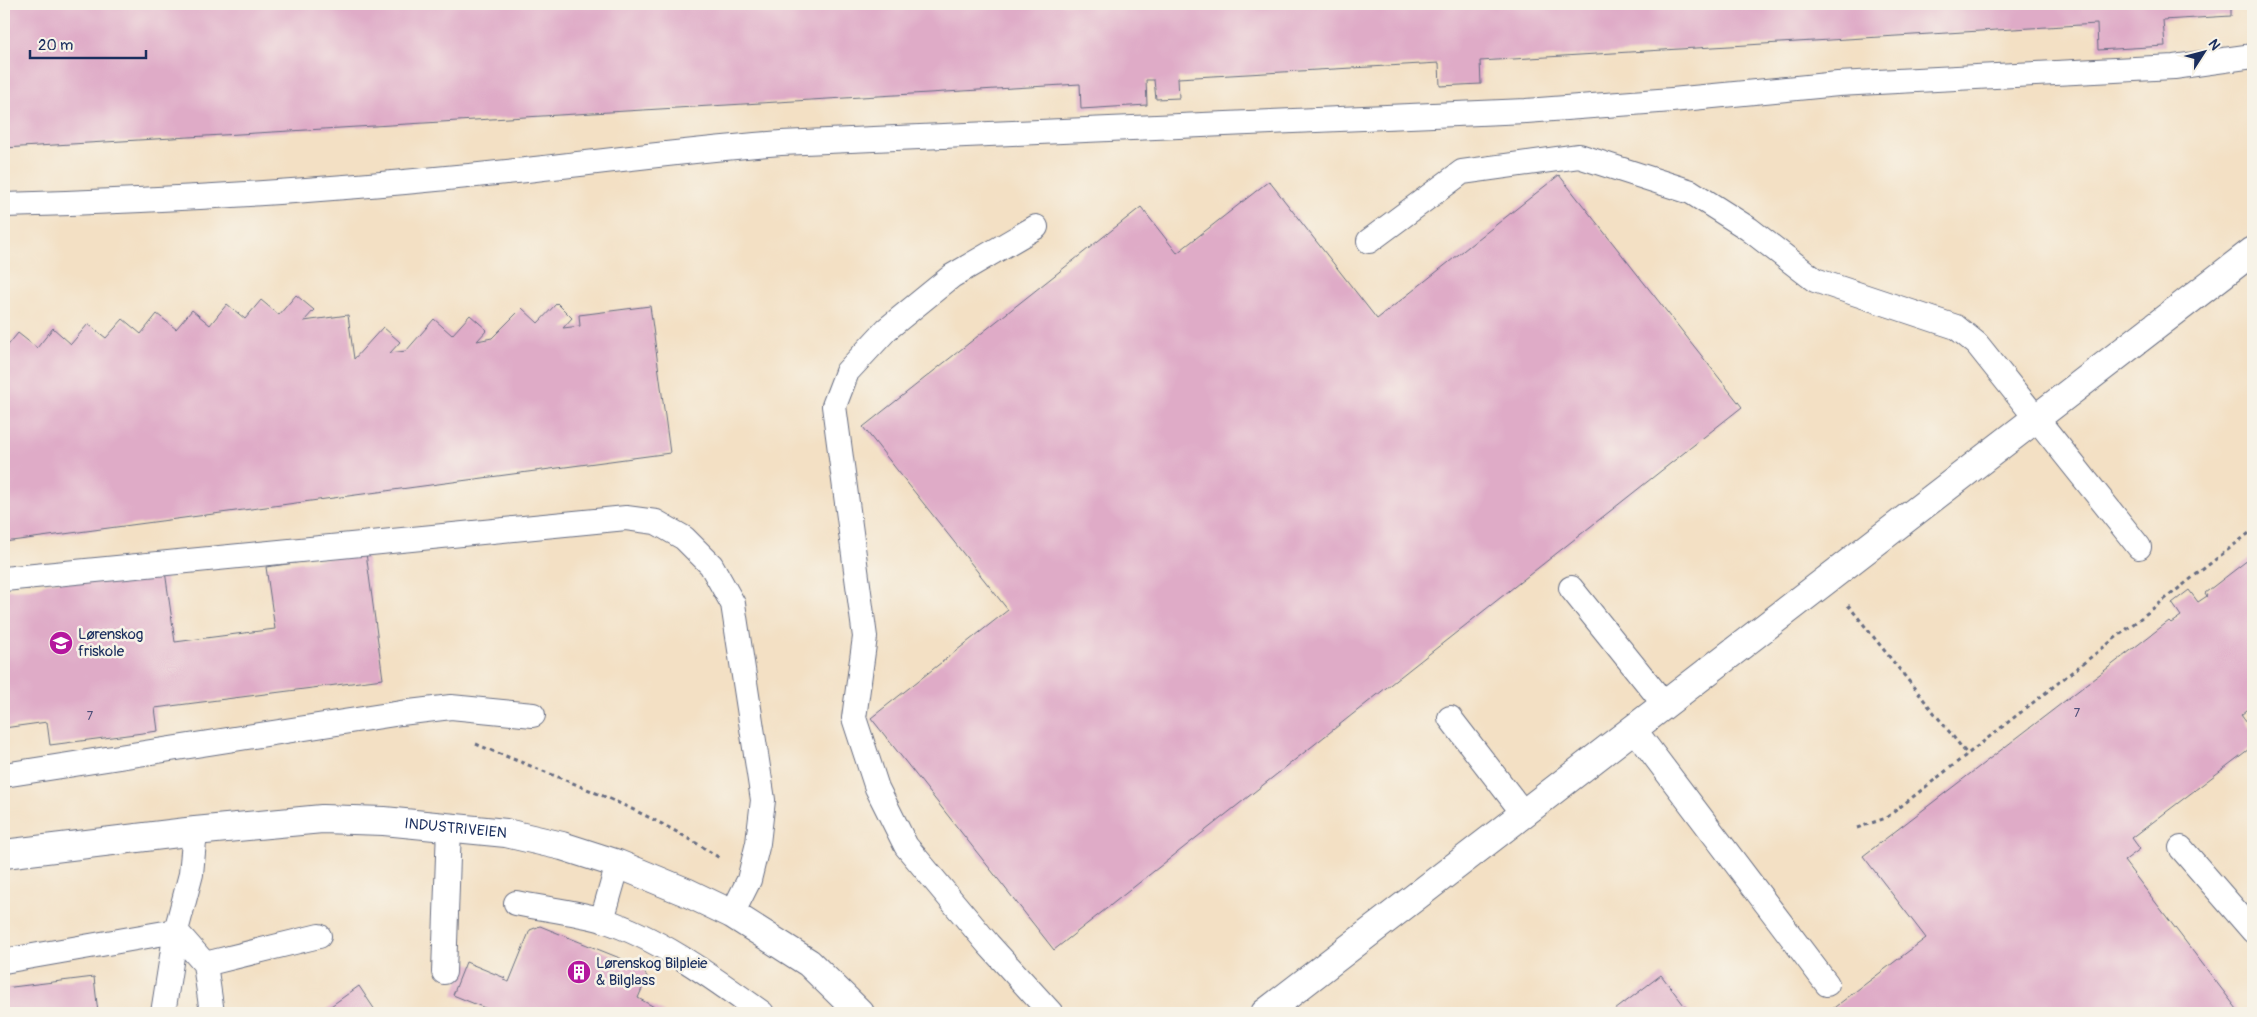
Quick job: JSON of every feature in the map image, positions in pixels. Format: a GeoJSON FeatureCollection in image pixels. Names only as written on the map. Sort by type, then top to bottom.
{"type":"FeatureCollection","features":[{"type":"Feature","properties":{"kind":"street"},"geometry":{"type":"LineString","coordinates":[[1265,1013],[2253,251]]}},
{"type":"Feature","properties":{"kind":"street","name":"INDUSTRIVEIEN"},"geometry":{"type":"LineString","coordinates":[[4,854],[195,831],[322,819],[384,821],[506,833],[562,846],[618,864],[686,892],[732,914],[809,962],[860,1013]]}},
{"type":"Feature","properties":{"kind":"lane"},"geometry":{"type":"LineString","coordinates":[[4,205],[125,202],[358,186],[460,177],[702,149],[771,144],[1526,111],[1672,100],[1838,84],[2174,67],[2253,56]]}},
{"type":"Feature","properties":{"kind":"lane"},"geometry":{"type":"LineString","coordinates":[[1369,241],[1462,172],[1578,156],[1692,192],[1750,229],[1814,280],[1956,327],[1977,344],[2038,418],[2139,547]]}},
{"type":"Feature","properties":{"kind":"lane"},"geometry":{"type":"LineString","coordinates":[[1036,227],[952,276],[887,329],[847,372],[834,406],[865,637],[854,718],[876,788],[906,846],[988,944],[1051,1013]]}},
{"type":"Feature","properties":{"kind":"lane"},"geometry":{"type":"LineString","coordinates":[[4,579],[626,518],[656,522],[684,538],[711,565],[733,604],[764,800],[758,843],[749,880],[732,914]]}},
{"type":"Feature","properties":{"kind":"lane"},"geometry":{"type":"LineString","coordinates":[[1571,588],[1664,705]]}},
{"type":"Feature","properties":{"kind":"lane"},"geometry":{"type":"LineString","coordinates":[[4,774],[401,713],[452,707],[533,714]]}},
{"type":"Feature","properties":{"kind":"lane"},"geometry":{"type":"LineString","coordinates":[[1450,718],[1524,814]]}},
{"type":"Feature","properties":{"kind":"lane"},"geometry":{"type":"LineString","coordinates":[[1634,729],[1827,984]]}},
{"type":"Feature","properties":{"kind":"lane"},"geometry":{"type":"LineString","coordinates":[[444,972],[449,827]]}},
{"type":"Feature","properties":{"kind":"lane"},"geometry":{"type":"LineString","coordinates":[[163,1013],[176,931],[191,874],[195,831]]}},
{"type":"Feature","properties":{"kind":"lane"},"geometry":{"type":"LineString","coordinates":[[2181,848],[2253,931]]}},
{"type":"Feature","properties":{"kind":"lane"},"geometry":{"type":"LineString","coordinates":[[602,920],[618,864]]}},
{"type":"Feature","properties":{"kind":"lane"},"geometry":{"type":"LineString","coordinates":[[516,903],[602,920],[647,938],[720,983],[762,1013]]}},
{"type":"Feature","properties":{"kind":"lane"},"geometry":{"type":"LineString","coordinates":[[4,961],[176,931]]}},
{"type":"Feature","properties":{"kind":"lane"},"geometry":{"type":"LineString","coordinates":[[176,931],[204,964],[212,1013]]}},
{"type":"Feature","properties":{"kind":"lane"},"geometry":{"type":"LineString","coordinates":[[204,964],[318,936]]}},
{"type":"Feature","properties":{"kind":"path"},"geometry":{"type":"LineString","coordinates":[[1857,828],[1886,818],[2253,530]]}},
{"type":"Feature","properties":{"kind":"path"},"geometry":{"type":"LineString","coordinates":[[1828,580],[1967,754]]}},
{"type":"Feature","properties":{"kind":"path"},"geometry":{"type":"LineString","coordinates":[[474,743],[592,792],[687,836],[749,880]]}},
{"type":"Feature","properties":{"kind":"building"},"geometry":{"type":"Polygon","coordinates":[[[4,4],[2231,4],[2231,16],[2163,20],[2165,46],[2098,50],[2097,24],[1480,61],[1481,84],[1440,86],[1439,63],[1178,78],[1179,98],[1156,99],[1154,80],[1146,80],[1147,105],[1081,109],[1080,84],[4,148],[4,4]]]}},
{"type":"Feature","properties":{"kind":"building"},"geometry":{"type":"Polygon","coordinates":[[[1559,175],[1742,407],[1054,950],[871,718],[1008,610],[863,427],[1141,207],[1177,253],[1269,181],[1377,319],[1559,175]]]}},
{"type":"Feature","properties":{"kind":"building"},"geometry":{"type":"Polygon","coordinates":[[[296,295],[314,310],[304,321],[348,315],[354,359],[383,327],[400,342],[390,353],[406,351],[434,319],[452,335],[470,315],[487,330],[477,341],[492,338],[522,308],[538,323],[557,303],[572,318],[563,328],[580,326],[579,315],[650,306],[670,453],[4,542],[4,350],[18,333],[37,348],[53,328],[71,344],[88,324],[106,338],[123,319],[141,334],[157,314],[176,329],[192,310],[210,325],[227,304],[245,319],[261,300],[279,315],[296,295]]]}},
{"type":"Feature","properties":{"kind":"building"},"geometry":{"type":"Polygon","coordinates":[[[366,553],[383,679],[155,708],[158,731],[50,745],[47,722],[4,728],[4,590],[30,589],[51,582],[165,571],[175,642],[275,629],[266,567],[366,553]]]}},
{"type":"Feature","properties":{"kind":"building"},"geometry":{"type":"Polygon","coordinates":[[[2253,556],[2253,705],[2241,715],[2253,731],[2253,746],[2132,838],[2140,849],[2124,861],[2240,1013],[1827,1013],[1926,938],[1863,856],[2169,621],[2171,623],[2181,616],[2172,603],[2189,590],[2198,602],[2207,596],[2205,593],[2253,556]]]}},
{"type":"Feature","properties":{"kind":"building","name":"Lørenskog Bilpleie & Bilglass"},"geometry":{"type":"Polygon","coordinates":[[[540,926],[642,967],[647,977],[638,998],[665,1013],[497,1013],[453,995],[466,962],[505,978],[503,980],[509,982],[530,930],[540,926]]]}},
{"type":"Feature","properties":{"kind":"building"},"geometry":{"type":"Polygon","coordinates":[[[1661,975],[1690,1013],[1611,1013],[1661,975]]]}},
{"type":"Feature","properties":{"kind":"building"},"geometry":{"type":"Polygon","coordinates":[[[94,977],[98,1013],[4,1013],[4,988],[94,977]]]}},
{"type":"Feature","properties":{"kind":"building"},"geometry":{"type":"Polygon","coordinates":[[[359,986],[377,1013],[321,1013],[359,986]]]}},
{"type":"Feature","properties":{"kind":"place","name":"Lørenskog friskole"},"geometry":{"type":"Point","coordinates":[61,643]}},
{"type":"Feature","properties":{"kind":"place","name":"Lørenskog Bilpleie & Bilglass"},"geometry":{"type":"Point","coordinates":[579,972]}}]}
